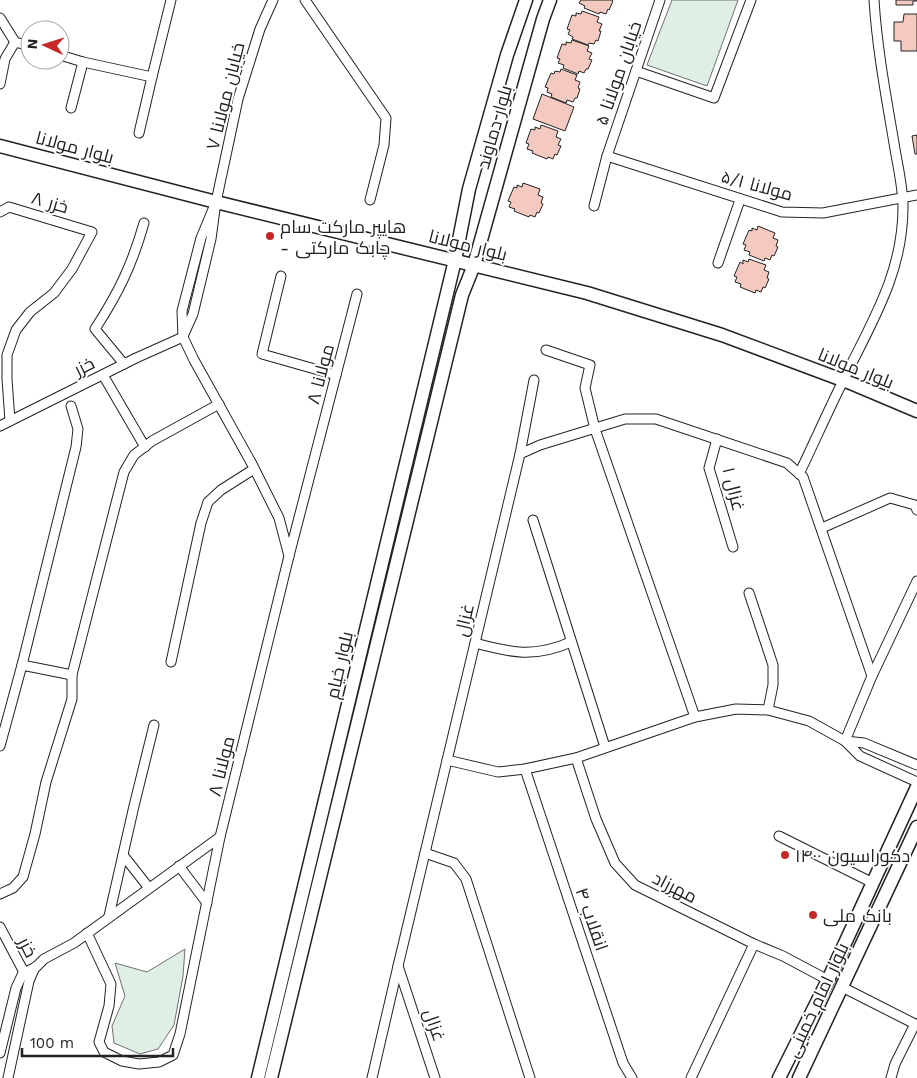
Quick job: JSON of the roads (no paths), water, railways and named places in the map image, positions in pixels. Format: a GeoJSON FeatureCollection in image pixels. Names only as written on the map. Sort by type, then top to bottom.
{"type":"FeatureCollection","features":[{"type":"Feature","properties":{"kind":"street"},"geometry":{"type":"LineString","coordinates":[[139,133],[171,0]]}},
{"type":"Feature","properties":{"kind":"street","name":"خیابان مولانا ۷"},"geometry":{"type":"LineString","coordinates":[[216,202],[238,99],[260,29],[272,0]]}},
{"type":"Feature","properties":{"kind":"street"},"geometry":{"type":"LineString","coordinates":[[305,0],[386,118],[384,145],[370,200]]}},
{"type":"Feature","properties":{"kind":"street","name":"بلوار دماوند"},"geometry":{"type":"LineString","coordinates":[[455,260],[469,189],[507,55],[526,0]]}},
{"type":"Feature","properties":{"kind":"street","name":"بلوار دماوند"},"geometry":{"type":"LineString","coordinates":[[474,265],[550,0]]}},
{"type":"Feature","properties":{"kind":"street","name":"خیابان مولانا ۵"},"geometry":{"type":"LineString","coordinates":[[594,206],[607,156],[660,0]]}},
{"type":"Feature","properties":{"kind":"street"},"geometry":{"type":"LineString","coordinates":[[636,71],[714,98],[751,0]]}},
{"type":"Feature","properties":{"kind":"street"},"geometry":{"type":"LineString","coordinates":[[800,474],[843,380],[871,327],[890,284],[900,248],[903,206],[878,47],[874,0]]}},
{"type":"Feature","properties":{"kind":"street"},"geometry":{"type":"LineString","coordinates":[[0,18],[15,42],[20,43]]}},
{"type":"Feature","properties":{"kind":"street"},"geometry":{"type":"LineString","coordinates":[[0,84],[5,59],[15,42]]}},
{"type":"Feature","properties":{"kind":"street"},"geometry":{"type":"LineString","coordinates":[[70,58],[152,77]]}},
{"type":"Feature","properties":{"kind":"street"},"geometry":{"type":"LineString","coordinates":[[71,108],[83,62]]}},
{"type":"Feature","properties":{"kind":"street","name":"بلوار مولانا"},"geometry":{"type":"LineString","coordinates":[[0,146],[216,202],[587,292],[722,335],[843,380],[917,411]]}},
{"type":"Feature","properties":{"kind":"street","name":"مولانا ۵/۱"},"geometry":{"type":"LineString","coordinates":[[607,156],[782,212],[823,213],[917,195]]}},
{"type":"Feature","properties":{"kind":"street"},"geometry":{"type":"LineString","coordinates":[[718,263],[740,200]]}},
{"type":"Feature","properties":{"kind":"street"},"geometry":{"type":"LineString","coordinates":[[216,202],[211,239],[193,314],[183,337],[279,518],[289,556]]}},
{"type":"Feature","properties":{"kind":"street","name":"خزر ۸"},"geometry":{"type":"LineString","coordinates":[[0,212],[9,208],[92,232],[72,269],[54,293],[30,312],[16,330],[7,355],[10,421]]}},
{"type":"Feature","properties":{"kind":"street"},"geometry":{"type":"LineString","coordinates":[[124,364],[95,329],[114,300],[124,279],[135,254],[144,223]]}},
{"type":"Feature","properties":{"kind":"street","name":"بلوار خیام"},"geometry":{"type":"LineString","coordinates":[[258,1078],[455,260]]}},
{"type":"Feature","properties":{"kind":"street","name":"بلوار خیام"},"geometry":{"type":"LineString","coordinates":[[271,1078],[462,295],[474,265]]}},
{"type":"Feature","properties":{"kind":"street"},"geometry":{"type":"LineString","coordinates":[[281,276],[262,354],[336,375]]}},
{"type":"Feature","properties":{"kind":"street","name":"مولانا ۸"},"geometry":{"type":"LineString","coordinates":[[87,933],[111,984],[109,1006],[99,1042],[104,1052],[122,1061],[139,1064],[159,1062],[173,1055],[180,1034],[220,837],[289,556],[357,294]]}},
{"type":"Feature","properties":{"kind":"street","name":"خزر"},"geometry":{"type":"LineString","coordinates":[[0,426],[124,364],[183,337]]}},
{"type":"Feature","properties":{"kind":"street"},"geometry":{"type":"LineString","coordinates":[[546,350],[590,365],[585,388],[595,429],[695,717]]}},
{"type":"Feature","properties":{"kind":"street"},"geometry":{"type":"LineString","coordinates":[[103,375],[145,447]]}},
{"type":"Feature","properties":{"kind":"street","name":"غزال"},"geometry":{"type":"LineString","coordinates":[[435,1078],[398,966],[520,454],[534,380]]}},
{"type":"Feature","properties":{"kind":"street"},"geometry":{"type":"LineString","coordinates":[[0,894],[13,888],[22,877],[35,834],[46,782],[72,699],[72,675],[124,472],[134,455],[145,447],[176,426],[219,404]]}},
{"type":"Feature","properties":{"kind":"street"},"geometry":{"type":"LineString","coordinates":[[0,746],[76,447],[78,429],[71,406]]}},
{"type":"Feature","properties":{"kind":"street"},"geometry":{"type":"LineString","coordinates":[[520,454],[540,445],[625,419],[656,418],[787,463],[803,477],[872,676]]}},
{"type":"Feature","properties":{"kind":"street","name":"غزال ۱"},"geometry":{"type":"LineString","coordinates":[[718,439],[709,468],[733,547]]}},
{"type":"Feature","properties":{"kind":"street"},"geometry":{"type":"LineString","coordinates":[[171,662],[201,523],[208,502],[221,490],[254,469]]}},
{"type":"Feature","properties":{"kind":"street"},"geometry":{"type":"LineString","coordinates":[[822,528],[890,498],[914,505],[917,510]]}},
{"type":"Feature","properties":{"kind":"street"},"geometry":{"type":"LineString","coordinates":[[533,520],[605,747]]}},
{"type":"Feature","properties":{"kind":"street"},"geometry":{"type":"LineString","coordinates":[[845,741],[872,676],[917,581]]}},
{"type":"Feature","properties":{"kind":"street"},"geometry":{"type":"LineString","coordinates":[[749,593],[773,665],[774,685],[768,710]]}},
{"type":"Feature","properties":{"kind":"street"},"geometry":{"type":"LineString","coordinates":[[475,643],[503,650],[530,653],[555,649],[571,642]]}},
{"type":"Feature","properties":{"kind":"street"},"geometry":{"type":"LineString","coordinates":[[22,665],[72,675]]}},
{"type":"Feature","properties":{"kind":"street"},"geometry":{"type":"LineString","coordinates":[[447,760],[498,772],[525,770],[576,758],[695,717],[736,709],[768,710],[809,721],[845,741],[860,756],[917,782]]}},
{"type":"Feature","properties":{"kind":"street"},"geometry":{"type":"LineString","coordinates":[[109,916],[154,726]]}},
{"type":"Feature","properties":{"kind":"street"},"geometry":{"type":"LineString","coordinates":[[845,741],[864,743],[917,765]]}},
{"type":"Feature","properties":{"kind":"street","name":"مهرزاد"},"geometry":{"type":"LineString","coordinates":[[576,758],[596,819],[615,863],[635,884],[828,980]]}},
{"type":"Feature","properties":{"kind":"street","name":"انقلاب ۴"},"geometry":{"type":"LineString","coordinates":[[525,770],[623,1063],[632,1078]]}},
{"type":"Feature","properties":{"kind":"street","name":"بلوار امام خمینی"},"geometry":{"type":"LineString","coordinates":[[779,1078],[828,980],[917,787]]}},
{"type":"Feature","properties":{"kind":"street","name":"بلوار امام خمینی"},"geometry":{"type":"LineString","coordinates":[[800,1078],[917,827]]}},
{"type":"Feature","properties":{"kind":"street"},"geometry":{"type":"LineString","coordinates":[[779,836],[872,883]]}},
{"type":"Feature","properties":{"kind":"street"},"geometry":{"type":"LineString","coordinates":[[0,1053],[16,988],[44,959],[74,943],[220,837]]}},
{"type":"Feature","properties":{"kind":"street"},"geometry":{"type":"LineString","coordinates":[[424,853],[454,863],[466,879],[530,1078]]}},
{"type":"Feature","properties":{"kind":"street"},"geometry":{"type":"LineString","coordinates":[[123,855],[149,888]]}},
{"type":"Feature","properties":{"kind":"street"},"geometry":{"type":"LineString","coordinates":[[179,866],[208,903]]}},
{"type":"Feature","properties":{"kind":"street","name":"خزر"},"geometry":{"type":"LineString","coordinates":[[0,927],[26,977]]}},
{"type":"Feature","properties":{"kind":"street"},"geometry":{"type":"LineString","coordinates":[[691,1078],[754,944]]}},
{"type":"Feature","properties":{"kind":"street"},"geometry":{"type":"LineString","coordinates":[[372,1078],[398,966]]}},
{"type":"Feature","properties":{"kind":"street"},"geometry":{"type":"LineString","coordinates":[[8,1078],[26,977]]}},
{"type":"Feature","properties":{"kind":"street"},"geometry":{"type":"LineString","coordinates":[[828,980],[916,1024],[895,1064],[891,1078]]}},
{"type":"Feature","properties":{"kind":"place","name":"هایپر مارکت سام - چابک مارکتی"},"geometry":{"type":"Point","coordinates":[270,236]}},
{"type":"Feature","properties":{"kind":"place","name":"دکوراسیون ۱۴۰۰"},"geometry":{"type":"Point","coordinates":[785,855]}},
{"type":"Feature","properties":{"kind":"place","name":"بانک ملی"},"geometry":{"type":"Point","coordinates":[813,915]}}]}
